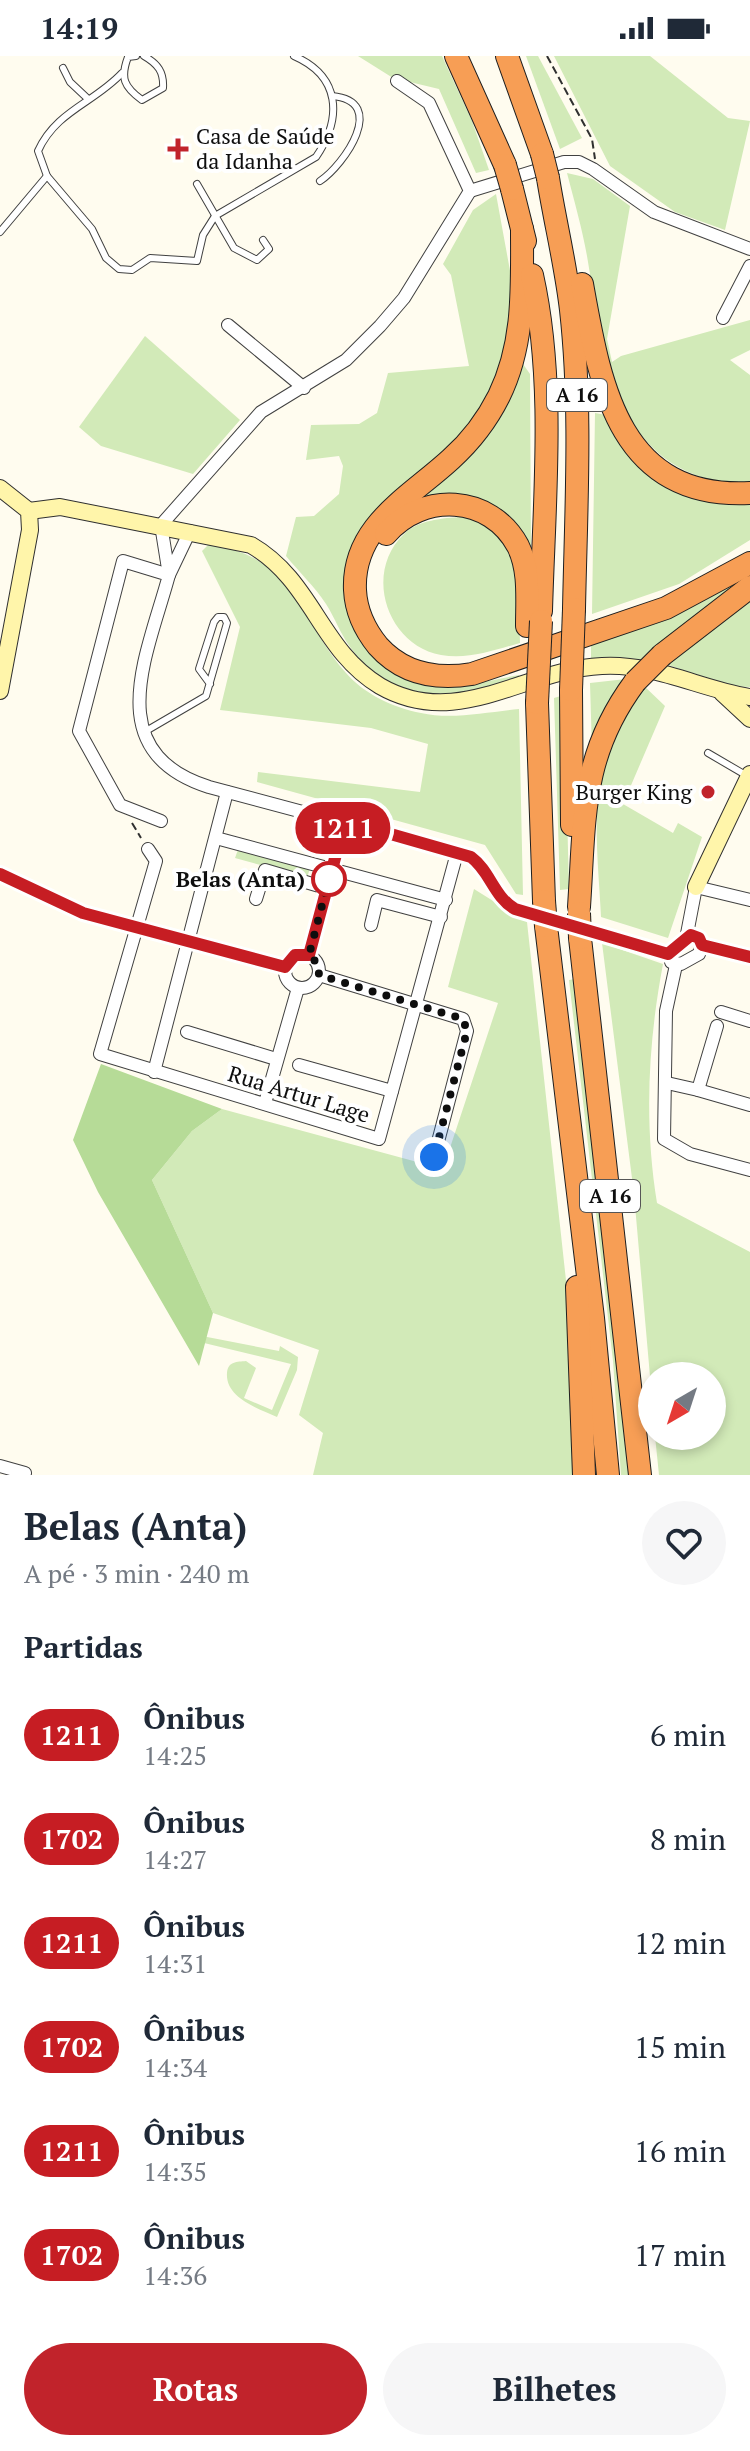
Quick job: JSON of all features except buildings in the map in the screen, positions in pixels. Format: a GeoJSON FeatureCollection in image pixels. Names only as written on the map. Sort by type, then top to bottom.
{"type":"FeatureCollection","features":[{"type":"Feature","properties":{"kind":"highway","name":"A 16"},"geometry":{"type":"LineString","coordinates":[[507,56],[542,154],[566,271],[575,356],[578,458],[571,690],[572,810],[580,938],[641,1471]]}},
{"type":"Feature","properties":{"kind":"highway","name":"A 16"},"geometry":{"type":"LineString","coordinates":[[456,59],[505,165],[535,289],[545,401],[534,623],[544,901],[608,1475]]}},
{"type":"Feature","properties":{"kind":"highway"},"geometry":{"type":"LineString","coordinates":[[548,181],[573,236],[601,384],[627,437],[651,463],[680,481],[711,491],[750,493]]}},
{"type":"Feature","properties":{"kind":"highway"},"geometry":{"type":"LineString","coordinates":[[522,229],[521,324],[516,354],[500,395],[459,451],[378,522],[359,557],[356,600],[373,639],[394,660],[420,674],[446,677],[472,674],[666,608],[750,563]]}},
{"type":"Feature","properties":{"kind":"highway"},"geometry":{"type":"LineString","coordinates":[[534,623],[519,548],[505,528],[481,511],[456,504],[421,508],[396,523],[379,544],[368,578],[371,608],[377,621],[386,636],[411,656],[442,664],[497,655],[642,605],[695,582],[750,550]]}},
{"type":"Feature","properties":{"kind":"highway"},"geometry":{"type":"LineString","coordinates":[[579,910],[588,785],[594,754],[620,702],[662,655],[750,587]]}},
{"type":"Feature","properties":{"kind":"highway","name":"A 16"},"geometry":{"type":"LineString","coordinates":[[578,1210],[577,1308],[584,1475]]}},
{"type":"Feature","properties":{"kind":"street"},"geometry":{"type":"LineString","coordinates":[[397,81],[429,103],[470,191]]}},
{"type":"Feature","properties":{"kind":"street"},"geometry":{"type":"LineString","coordinates":[[161,525],[261,412],[346,360],[404,298],[470,191],[564,162],[579,162],[654,212],[750,249]]}},
{"type":"Feature","properties":{"kind":"street"},"geometry":{"type":"LineString","coordinates":[[723,318],[750,266]]}},
{"type":"Feature","properties":{"kind":"street"},"geometry":{"type":"LineString","coordinates":[[228,325],[304,388]]}},
{"type":"Feature","properties":{"kind":"street"},"geometry":{"type":"LineString","coordinates":[[0,488],[29,511],[60,507],[251,545],[274,561],[299,586],[329,638],[353,666],[382,687],[415,700],[461,703],[564,672],[601,666],[647,669],[720,692],[750,697]]}},
{"type":"Feature","properties":{"kind":"street"},"geometry":{"type":"LineString","coordinates":[[0,691],[30,530],[29,511]]}},
{"type":"Feature","properties":{"kind":"street"},"geometry":{"type":"LineString","coordinates":[[161,525],[169,575]]}},
{"type":"Feature","properties":{"kind":"street"},"geometry":{"type":"LineString","coordinates":[[190,531],[169,575],[139,693],[137,714],[153,754],[168,768],[184,779],[227,792],[457,853],[478,862],[501,899],[515,909],[672,959],[699,954],[702,945]]}},
{"type":"Feature","properties":{"kind":"street"},"geometry":{"type":"LineString","coordinates":[[161,821],[120,805],[79,731],[123,561],[169,575]]}},
{"type":"Feature","properties":{"kind":"street"},"geometry":{"type":"LineString","coordinates":[[720,692],[750,719]]}},
{"type":"Feature","properties":{"kind":"street"},"geometry":{"type":"LineString","coordinates":[[749,775],[696,887],[686,939],[672,959],[666,1011],[664,1139],[690,1154],[750,1170]]}},
{"type":"Feature","properties":{"kind":"street"},"geometry":{"type":"LineString","coordinates":[[154,1072],[227,792]]}},
{"type":"Feature","properties":{"kind":"street"},"geometry":{"type":"LineString","coordinates":[[309,955],[345,821]]}},
{"type":"Feature","properties":{"kind":"street"},"geometry":{"type":"LineString","coordinates":[[216,838],[446,900]]}},
{"type":"Feature","properties":{"kind":"street"},"geometry":{"type":"LineString","coordinates":[[138,929],[156,861],[148,849]]}},
{"type":"Feature","properties":{"kind":"street","name":"Rua Artur Lage"},"geometry":{"type":"LineString","coordinates":[[138,929],[100,1054],[379,1139],[457,853]]}},
{"type":"Feature","properties":{"kind":"street"},"geometry":{"type":"LineString","coordinates":[[256,899],[265,870],[326,888]]}},
{"type":"Feature","properties":{"kind":"street"},"geometry":{"type":"LineString","coordinates":[[0,874],[83,913],[285,967]]}},
{"type":"Feature","properties":{"kind":"street"},"geometry":{"type":"LineString","coordinates":[[696,887],[750,900]]}},
{"type":"Feature","properties":{"kind":"street"},"geometry":{"type":"LineString","coordinates":[[371,925],[377,900],[441,917]]}},
{"type":"Feature","properties":{"kind":"street"},"geometry":{"type":"LineString","coordinates":[[686,939],[694,936],[702,945],[750,957]]}},
{"type":"Feature","properties":{"kind":"street"},"geometry":{"type":"LineString","coordinates":[[295,955],[309,955],[318,964],[319,975],[311,985],[298,988],[288,981],[285,967],[295,955]]}},
{"type":"Feature","properties":{"kind":"street"},"geometry":{"type":"LineString","coordinates":[[319,975],[463,1019],[467,1031],[434,1157]]}},
{"type":"Feature","properties":{"kind":"street"},"geometry":{"type":"LineString","coordinates":[[265,1103],[298,988]]}},
{"type":"Feature","properties":{"kind":"street"},"geometry":{"type":"LineString","coordinates":[[721,1012],[750,1021]]}},
{"type":"Feature","properties":{"kind":"street"},"geometry":{"type":"LineString","coordinates":[[698,1090],[717,1026]]}},
{"type":"Feature","properties":{"kind":"street"},"geometry":{"type":"LineString","coordinates":[[187,1032],[276,1059]]}},
{"type":"Feature","properties":{"kind":"street"},"geometry":{"type":"LineString","coordinates":[[299,1065],[392,1091]]}},
{"type":"Feature","properties":{"kind":"street"},"geometry":{"type":"LineString","coordinates":[[667,1083],[750,1105]]}},
{"type":"Feature","properties":{"kind":"street"},"geometry":{"type":"LineString","coordinates":[[0,1466],[25,1473]]}},
{"type":"Feature","properties":{"kind":"lane"},"geometry":{"type":"LineString","coordinates":[[131,56],[122,73],[47,132],[38,151],[47,176],[92,229],[106,258],[119,269],[132,270],[150,258],[197,261],[203,235],[215,216],[316,157],[330,126],[332,96],[327,81],[315,65],[294,56]]}},
{"type":"Feature","properties":{"kind":"lane"},"geometry":{"type":"LineString","coordinates":[[122,73],[132,93],[142,100],[152,97],[163,88],[164,78],[157,64],[144,56]]}},
{"type":"Feature","properties":{"kind":"lane"},"geometry":{"type":"LineString","coordinates":[[63,68],[70,82],[87,98]]}},
{"type":"Feature","properties":{"kind":"lane"},"geometry":{"type":"LineString","coordinates":[[320,181],[338,168],[356,139],[360,124],[354,106],[342,97],[332,96]]}},
{"type":"Feature","properties":{"kind":"lane"},"geometry":{"type":"LineString","coordinates":[[0,232],[47,176]]}},
{"type":"Feature","properties":{"kind":"lane"},"geometry":{"type":"LineString","coordinates":[[197,184],[234,248],[257,260],[269,249],[263,240]]}},
{"type":"Feature","properties":{"kind":"lane"},"geometry":{"type":"LineString","coordinates":[[143,733],[206,696],[210,684],[227,623],[224,617],[218,617],[214,622],[199,669],[210,684]]}},
{"type":"Feature","properties":{"kind":"lane"},"geometry":{"type":"LineString","coordinates":[[708,753],[749,775]]}},
{"type":"Feature","properties":{"kind":"path"},"geometry":{"type":"LineString","coordinates":[[547,56],[592,139],[596,153],[593,169]]}},
{"type":"Feature","properties":{"kind":"path"},"geometry":{"type":"LineString","coordinates":[[120,805],[148,849]]}},
{"type":"Feature","properties":{"kind":"green space"},"geometry":{"type":"Polygon","coordinates":[[[358,56],[442,56],[472,121],[489,170],[476,173],[439,89],[393,78],[358,56]]]}},
{"type":"Feature","properties":{"kind":"green space"},"geometry":{"type":"Polygon","coordinates":[[[526,56],[538,56],[582,138],[560,149],[526,56]]]}},
{"type":"Feature","properties":{"kind":"green space"},"geometry":{"type":"Polygon","coordinates":[[[554,56],[650,56],[728,118],[750,121],[725,230],[675,212],[610,166],[554,56]]]}},
{"type":"Feature","properties":{"kind":"green space"},"geometry":{"type":"Polygon","coordinates":[[[567,173],[593,179],[630,206],[607,339],[612,362],[621,356],[750,320],[750,350],[730,360],[750,375],[750,485],[705,478],[671,462],[644,439],[625,409],[601,336],[585,246],[567,173]]]}},
{"type":"Feature","properties":{"kind":"green space"},"geometry":{"type":"Polygon","coordinates":[[[496,194],[517,309],[493,398],[349,570],[393,673],[441,686],[519,675],[519,684],[495,689],[449,695],[427,694],[386,680],[367,666],[346,642],[322,598],[286,556],[296,517],[314,516],[339,494],[343,466],[339,456],[306,460],[311,425],[359,424],[377,413],[388,373],[469,366],[451,275],[443,264],[473,210],[496,194]]]}},
{"type":"Feature","properties":{"kind":"green space"},"geometry":{"type":"Polygon","coordinates":[[[145,336],[240,420],[193,474],[101,446],[79,427],[145,336]]]}},
{"type":"Feature","properties":{"kind":"green space"},"geometry":{"type":"Polygon","coordinates":[[[523,364],[530,374],[531,549],[519,530],[417,499],[509,399],[523,364]]]}},
{"type":"Feature","properties":{"kind":"green space"},"geometry":{"type":"Polygon","coordinates":[[[595,413],[606,415],[640,462],[750,500],[750,540],[679,584],[592,614],[595,413]]]}},
{"type":"Feature","properties":{"kind":"green space"},"geometry":{"type":"Polygon","coordinates":[[[462,517],[483,525],[498,536],[509,550],[518,584],[520,643],[481,654],[441,655],[422,649],[395,623],[383,587],[385,568],[392,550],[410,529],[431,521],[462,517]]]}},
{"type":"Feature","properties":{"kind":"green space"},"geometry":{"type":"Polygon","coordinates":[[[208,545],[237,551],[259,561],[277,575],[346,673],[380,699],[411,711],[445,716],[519,709],[523,895],[516,894],[485,845],[257,782],[258,772],[420,792],[428,744],[371,728],[220,710],[240,627],[202,551],[208,545]]]}},
{"type":"Feature","properties":{"kind":"green space"},"geometry":{"type":"Polygon","coordinates":[[[750,574],[750,583],[646,659],[591,659],[591,645],[686,609],[750,574]]]}},
{"type":"Feature","properties":{"kind":"green space"},"geometry":{"type":"Polygon","coordinates":[[[750,601],[750,687],[725,686],[666,664],[678,651],[750,601]]]}},
{"type":"Feature","properties":{"kind":"green space"},"geometry":{"type":"Polygon","coordinates":[[[626,679],[592,750],[590,683],[626,679]]]}},
{"type":"Feature","properties":{"kind":"green space"},"geometry":{"type":"Polygon","coordinates":[[[643,685],[665,706],[623,804],[673,833],[678,823],[702,837],[668,938],[601,917],[597,832],[600,781],[611,744],[643,685]]]}},
{"type":"Feature","properties":{"kind":"green space"},"geometry":{"type":"Polygon","coordinates":[[[564,695],[569,889],[560,890],[554,698],[564,695]]]}},
{"type":"Feature","properties":{"kind":"green space"},"geometry":{"type":"Polygon","coordinates":[[[239,847],[310,868],[307,878],[235,858],[239,847]]]}},
{"type":"Feature","properties":{"kind":"green space"},"geometry":{"type":"Polygon","coordinates":[[[474,889],[527,922],[574,1354],[578,1475],[313,1475],[323,1433],[299,1415],[319,1350],[213,1313],[152,1180],[192,1131],[222,1109],[443,1169],[498,1003],[448,987],[474,889]]]}},
{"type":"Feature","properties":{"kind":"green space"},"geometry":{"type":"Polygon","coordinates":[[[602,943],[663,964],[651,1053],[649,1113],[657,1203],[750,1252],[750,1475],[659,1475],[656,1450],[726,1450],[726,1362],[649,1362],[634,1194],[602,943]]]}},
{"type":"Feature","properties":{"kind":"green space"},"geometry":{"type":"Polygon","coordinates":[[[575,979],[632,1475],[621,1475],[613,1361],[569,980],[575,979]]]}},
{"type":"Feature","properties":{"kind":"green space"},"geometry":{"type":"Polygon","coordinates":[[[101,1064],[222,1109],[192,1131],[152,1180],[213,1313],[199,1366],[98,1192],[73,1140],[101,1064]]]}},
{"type":"Feature","properties":{"kind":"green space"},"geometry":{"type":"Polygon","coordinates":[[[202,1336],[279,1351],[280,1346],[298,1357],[297,1370],[277,1417],[237,1396],[228,1382],[228,1369],[234,1363],[246,1361],[256,1368],[244,1398],[272,1410],[291,1364],[204,1343],[202,1336]]]}},
{"type":"Feature","properties":{"kind":"bus line","name":"1211"},"geometry":{"type":"LineString","coordinates":[[0,874],[83,913],[285,967],[295,955],[309,955],[345,821],[471,857],[484,869],[501,899],[515,909],[668,954],[672,947],[691,935],[699,938],[702,945],[750,957]]}},
{"type":"Feature","properties":{"kind":"place","name":"Casa de Saúde da Idanha"},"geometry":{"type":"Point","coordinates":[178,149]}},
{"type":"Feature","properties":{"kind":"place","name":"Burger King"},"geometry":{"type":"Point","coordinates":[708,792]}},
{"type":"Feature","properties":{"kind":"place","name":"Belas (Anta)"},"geometry":{"type":"Point","coordinates":[329,879]}},
{"type":"Feature","properties":{"kind":"route"},"geometry":{"type":"LineString","coordinates":[[329,879],[309,955],[318,964],[319,975],[463,1019],[467,1031],[434,1157]]}}]}
